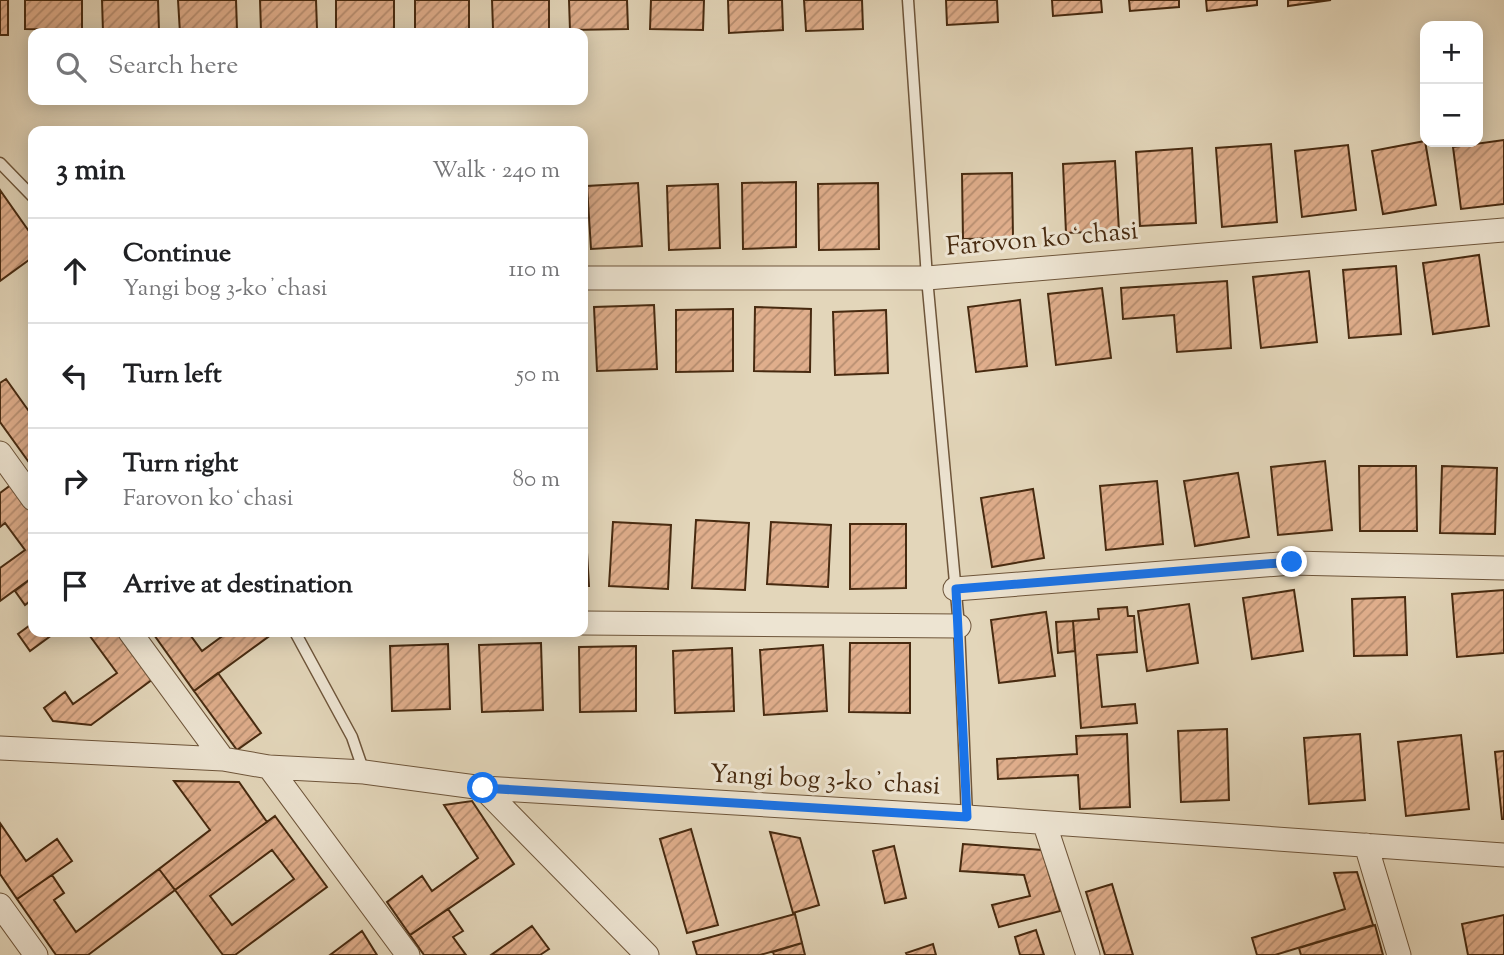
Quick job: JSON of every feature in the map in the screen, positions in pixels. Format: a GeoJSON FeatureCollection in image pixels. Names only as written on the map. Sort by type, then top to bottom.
{"type":"FeatureCollection","features":[{"type":"Feature","properties":{"kind":"street","name":"Farovon koʻchasi"},"geometry":{"type":"LineString","coordinates":[[588,278],[927,278],[1504,230]]}},
{"type":"Feature","properties":{"kind":"street"},"geometry":{"type":"LineString","coordinates":[[0,453],[28,492]]}},
{"type":"Feature","properties":{"kind":"street"},"geometry":{"type":"LineString","coordinates":[[956,589],[1292,562],[1504,568]]}},
{"type":"Feature","properties":{"kind":"street"},"geometry":{"type":"LineString","coordinates":[[588,623],[959,626]]}},
{"type":"Feature","properties":{"kind":"street"},"geometry":{"type":"LineString","coordinates":[[134,637],[223,759]]}},
{"type":"Feature","properties":{"kind":"street","name":"Yangi bog 3-koʼchasi"},"geometry":{"type":"LineString","coordinates":[[0,748],[223,759],[269,767],[364,772],[483,788],[967,817],[1045,825],[1504,855]]}},
{"type":"Feature","properties":{"kind":"street"},"geometry":{"type":"LineString","coordinates":[[269,767],[408,955]]}},
{"type":"Feature","properties":{"kind":"street"},"geometry":{"type":"LineString","coordinates":[[483,788],[647,955]]}},
{"type":"Feature","properties":{"kind":"street"},"geometry":{"type":"LineString","coordinates":[[1045,825],[1088,955]]}},
{"type":"Feature","properties":{"kind":"street"},"geometry":{"type":"LineString","coordinates":[[1366,845],[1399,955]]}},
{"type":"Feature","properties":{"kind":"street"},"geometry":{"type":"LineString","coordinates":[[0,905],[36,955]]}},
{"type":"Feature","properties":{"kind":"lane"},"geometry":{"type":"LineString","coordinates":[[908,0],[927,278],[959,626],[967,817]]}},
{"type":"Feature","properties":{"kind":"lane"},"geometry":{"type":"LineString","coordinates":[[0,163],[28,192]]}},
{"type":"Feature","properties":{"kind":"lane"},"geometry":{"type":"LineString","coordinates":[[298,637],[352,737],[364,772]]}},
{"type":"Feature","properties":{"kind":"building"},"geometry":{"type":"Polygon","coordinates":[[[0,0],[8,0],[8,35],[0,35],[0,0]]]}},
{"type":"Feature","properties":{"kind":"building"},"geometry":{"type":"Polygon","coordinates":[[[25,0],[82,0],[82,28],[25,29],[25,0]]]}},
{"type":"Feature","properties":{"kind":"building"},"geometry":{"type":"Polygon","coordinates":[[[102,0],[158,0],[159,28],[103,28],[102,0]]]}},
{"type":"Feature","properties":{"kind":"building"},"geometry":{"type":"Polygon","coordinates":[[[178,0],[236,0],[237,28],[180,28],[178,0]]]}},
{"type":"Feature","properties":{"kind":"building"},"geometry":{"type":"Polygon","coordinates":[[[260,0],[316,0],[317,28],[261,28],[260,0]]]}},
{"type":"Feature","properties":{"kind":"building"},"geometry":{"type":"Polygon","coordinates":[[[336,0],[394,0],[394,28],[336,28],[336,0]]]}},
{"type":"Feature","properties":{"kind":"building"},"geometry":{"type":"Polygon","coordinates":[[[415,0],[469,0],[469,28],[415,28],[415,0]]]}},
{"type":"Feature","properties":{"kind":"building"},"geometry":{"type":"Polygon","coordinates":[[[492,0],[549,0],[549,28],[493,28],[492,0]]]}},
{"type":"Feature","properties":{"kind":"building"},"geometry":{"type":"Polygon","coordinates":[[[569,0],[627,0],[628,29],[570,28],[569,0]]]}},
{"type":"Feature","properties":{"kind":"building"},"geometry":{"type":"Polygon","coordinates":[[[651,0],[704,0],[703,30],[650,29],[651,0]]]}},
{"type":"Feature","properties":{"kind":"building"},"geometry":{"type":"Polygon","coordinates":[[[728,0],[782,0],[783,30],[729,33],[728,0]]]}},
{"type":"Feature","properties":{"kind":"building"},"geometry":{"type":"Polygon","coordinates":[[[804,0],[862,0],[863,29],[806,31],[804,0]]]}},
{"type":"Feature","properties":{"kind":"building"},"geometry":{"type":"Polygon","coordinates":[[[946,0],[997,0],[998,22],[947,25],[946,0]]]}},
{"type":"Feature","properties":{"kind":"building"},"geometry":{"type":"Polygon","coordinates":[[[1052,0],[1101,0],[1102,12],[1053,16],[1052,0]]]}},
{"type":"Feature","properties":{"kind":"building"},"geometry":{"type":"Polygon","coordinates":[[[1129,0],[1179,0],[1179,7],[1130,11],[1129,0]]]}},
{"type":"Feature","properties":{"kind":"building"},"geometry":{"type":"Polygon","coordinates":[[[1206,0],[1257,0],[1257,5],[1207,11],[1206,0]]]}},
{"type":"Feature","properties":{"kind":"building"},"geometry":{"type":"Polygon","coordinates":[[[1288,0],[1331,0],[1288,6],[1288,0]]]}},
{"type":"Feature","properties":{"kind":"building"},"geometry":{"type":"Polygon","coordinates":[[[1504,140],[1504,204],[1461,209],[1453,147],[1483,147],[1483,143],[1504,140]]]}},
{"type":"Feature","properties":{"kind":"building"},"geometry":{"type":"Polygon","coordinates":[[[1420,142],[1420,147],[1426,147],[1436,205],[1383,214],[1372,151],[1420,142]]]}},
{"type":"Feature","properties":{"kind":"building"},"geometry":{"type":"Polygon","coordinates":[[[1271,144],[1277,222],[1222,227],[1216,148],[1271,144]]]}},
{"type":"Feature","properties":{"kind":"building"},"geometry":{"type":"Polygon","coordinates":[[[1348,145],[1356,210],[1302,217],[1295,151],[1348,145]]]}},
{"type":"Feature","properties":{"kind":"building"},"geometry":{"type":"Polygon","coordinates":[[[1192,148],[1196,223],[1140,226],[1136,152],[1192,148]]]}},
{"type":"Feature","properties":{"kind":"building"},"geometry":{"type":"Polygon","coordinates":[[[1115,161],[1119,231],[1066,233],[1063,164],[1115,161]]]}},
{"type":"Feature","properties":{"kind":"building"},"geometry":{"type":"Polygon","coordinates":[[[1012,173],[1013,238],[963,239],[962,174],[1012,173]]]}},
{"type":"Feature","properties":{"kind":"building"},"geometry":{"type":"Polygon","coordinates":[[[796,182],[796,247],[743,249],[742,183],[796,182]]]}},
{"type":"Feature","properties":{"kind":"building"},"geometry":{"type":"Polygon","coordinates":[[[638,183],[642,246],[591,249],[588,186],[638,183]]]}},
{"type":"Feature","properties":{"kind":"building"},"geometry":{"type":"Polygon","coordinates":[[[878,183],[879,249],[819,250],[818,184],[878,183]]]}},
{"type":"Feature","properties":{"kind":"building"},"geometry":{"type":"Polygon","coordinates":[[[718,184],[720,248],[669,250],[667,186],[718,184]]]}},
{"type":"Feature","properties":{"kind":"building"},"geometry":{"type":"Polygon","coordinates":[[[0,190],[28,230],[28,261],[0,281],[0,190]]]}},
{"type":"Feature","properties":{"kind":"building"},"geometry":{"type":"Polygon","coordinates":[[[1479,255],[1489,326],[1433,334],[1423,263],[1479,255]]]}},
{"type":"Feature","properties":{"kind":"building"},"geometry":{"type":"Polygon","coordinates":[[[1396,266],[1401,334],[1349,338],[1343,270],[1396,266]]]}},
{"type":"Feature","properties":{"kind":"building"},"geometry":{"type":"Polygon","coordinates":[[[1309,271],[1317,342],[1261,348],[1253,277],[1309,271]]]}},
{"type":"Feature","properties":{"kind":"building"},"geometry":{"type":"Polygon","coordinates":[[[1227,281],[1231,348],[1177,352],[1174,315],[1123,319],[1121,288],[1227,281]]]}},
{"type":"Feature","properties":{"kind":"building"},"geometry":{"type":"Polygon","coordinates":[[[1102,288],[1111,358],[1056,365],[1048,294],[1102,288]]]}},
{"type":"Feature","properties":{"kind":"building"},"geometry":{"type":"Polygon","coordinates":[[[1020,300],[1027,366],[976,372],[968,307],[1020,300]]]}},
{"type":"Feature","properties":{"kind":"building"},"geometry":{"type":"Polygon","coordinates":[[[654,305],[657,369],[597,371],[594,307],[654,305]]]}},
{"type":"Feature","properties":{"kind":"building"},"geometry":{"type":"Polygon","coordinates":[[[755,307],[811,309],[810,372],[754,371],[755,307]]]}},
{"type":"Feature","properties":{"kind":"building"},"geometry":{"type":"Polygon","coordinates":[[[733,309],[733,371],[676,372],[676,310],[733,309]]]}},
{"type":"Feature","properties":{"kind":"building"},"geometry":{"type":"Polygon","coordinates":[[[886,310],[888,373],[835,375],[833,312],[886,310]]]}},
{"type":"Feature","properties":{"kind":"building"},"geometry":{"type":"Polygon","coordinates":[[[6,379],[28,410],[28,461],[0,422],[0,383],[6,379]]]}},
{"type":"Feature","properties":{"kind":"building"},"geometry":{"type":"Polygon","coordinates":[[[1325,461],[1332,530],[1278,535],[1271,467],[1325,461]]]}},
{"type":"Feature","properties":{"kind":"building"},"geometry":{"type":"Polygon","coordinates":[[[1359,466],[1416,466],[1417,531],[1360,531],[1359,466]]]}},
{"type":"Feature","properties":{"kind":"building"},"geometry":{"type":"Polygon","coordinates":[[[1442,466],[1497,468],[1495,534],[1440,533],[1442,466]]]}},
{"type":"Feature","properties":{"kind":"building"},"geometry":{"type":"Polygon","coordinates":[[[1238,473],[1249,537],[1195,546],[1184,481],[1238,473]]]}},
{"type":"Feature","properties":{"kind":"building"},"geometry":{"type":"Polygon","coordinates":[[[1157,481],[1163,544],[1106,550],[1100,486],[1157,481]]]}},
{"type":"Feature","properties":{"kind":"building"},"geometry":{"type":"Polygon","coordinates":[[[15,482],[28,500],[28,581],[0,601],[0,568],[25,550],[5,523],[0,527],[0,493],[15,482]]]}},
{"type":"Feature","properties":{"kind":"building"},"geometry":{"type":"Polygon","coordinates":[[[1033,489],[1044,558],[992,567],[981,498],[1033,489]]]}},
{"type":"Feature","properties":{"kind":"building"},"geometry":{"type":"Polygon","coordinates":[[[696,520],[749,523],[745,590],[692,588],[696,520]]]}},
{"type":"Feature","properties":{"kind":"building"},"geometry":{"type":"Polygon","coordinates":[[[613,522],[671,525],[668,589],[609,586],[613,522]]]}},
{"type":"Feature","properties":{"kind":"building"},"geometry":{"type":"Polygon","coordinates":[[[771,522],[831,525],[828,587],[767,584],[771,522]]]}},
{"type":"Feature","properties":{"kind":"building"},"geometry":{"type":"Polygon","coordinates":[[[850,524],[906,524],[906,588],[850,589],[850,524]]]}},
{"type":"Feature","properties":{"kind":"building"},"geometry":{"type":"Polygon","coordinates":[[[28,581],[28,603],[25,605],[15,591],[28,581]]]}},
{"type":"Feature","properties":{"kind":"building"},"geometry":{"type":"Polygon","coordinates":[[[1294,590],[1303,651],[1252,659],[1243,598],[1294,590]]]}},
{"type":"Feature","properties":{"kind":"building"},"geometry":{"type":"Polygon","coordinates":[[[1504,590],[1504,653],[1457,657],[1452,594],[1504,590]]]}},
{"type":"Feature","properties":{"kind":"building"},"geometry":{"type":"Polygon","coordinates":[[[1405,597],[1407,655],[1354,656],[1352,599],[1405,597]]]}},
{"type":"Feature","properties":{"kind":"building"},"geometry":{"type":"Polygon","coordinates":[[[1189,604],[1198,663],[1147,671],[1138,611],[1189,604]]]}},
{"type":"Feature","properties":{"kind":"building"},"geometry":{"type":"Polygon","coordinates":[[[1127,607],[1128,616],[1134,616],[1137,652],[1097,655],[1102,707],[1135,704],[1137,723],[1081,728],[1073,621],[1099,619],[1098,609],[1127,607]]]}},
{"type":"Feature","properties":{"kind":"building"},"geometry":{"type":"Polygon","coordinates":[[[1046,612],[1055,676],[999,683],[991,620],[1046,612]]]}},
{"type":"Feature","properties":{"kind":"building"},"geometry":{"type":"Polygon","coordinates":[[[1073,621],[1075,651],[1058,653],[1056,622],[1073,621]]]}},
{"type":"Feature","properties":{"kind":"building"},"geometry":{"type":"Polygon","coordinates":[[[28,627],[28,637],[49,637],[30,651],[18,634],[28,627]]]}},
{"type":"Feature","properties":{"kind":"building"},"geometry":{"type":"Polygon","coordinates":[[[91,637],[129,637],[157,676],[91,725],[53,721],[44,708],[65,692],[73,704],[117,673],[91,637]]]}},
{"type":"Feature","properties":{"kind":"building"},"geometry":{"type":"Polygon","coordinates":[[[156,637],[192,637],[202,651],[221,637],[268,637],[194,691],[156,637]]]}},
{"type":"Feature","properties":{"kind":"building"},"geometry":{"type":"Polygon","coordinates":[[[541,643],[543,710],[482,712],[479,645],[541,643]]]}},
{"type":"Feature","properties":{"kind":"building"},"geometry":{"type":"Polygon","coordinates":[[[850,643],[910,643],[910,713],[849,712],[850,643]]]}},
{"type":"Feature","properties":{"kind":"building"},"geometry":{"type":"Polygon","coordinates":[[[448,644],[450,709],[392,711],[390,646],[448,644]]]}},
{"type":"Feature","properties":{"kind":"building"},"geometry":{"type":"Polygon","coordinates":[[[823,645],[827,711],[764,715],[760,650],[823,645]]]}},
{"type":"Feature","properties":{"kind":"building"},"geometry":{"type":"Polygon","coordinates":[[[636,646],[636,711],[580,712],[579,647],[636,646]]]}},
{"type":"Feature","properties":{"kind":"building"},"geometry":{"type":"Polygon","coordinates":[[[732,648],[734,711],[675,713],[673,651],[732,648]]]}},
{"type":"Feature","properties":{"kind":"building"},"geometry":{"type":"Polygon","coordinates":[[[218,673],[261,733],[237,750],[194,691],[218,673]]]}},
{"type":"Feature","properties":{"kind":"building"},"geometry":{"type":"Polygon","coordinates":[[[1227,729],[1229,800],[1181,802],[1178,731],[1227,729]]]}},
{"type":"Feature","properties":{"kind":"building"},"geometry":{"type":"Polygon","coordinates":[[[1127,734],[1130,807],[1080,809],[1078,775],[998,779],[997,759],[1077,754],[1076,736],[1127,734]]]}},
{"type":"Feature","properties":{"kind":"building"},"geometry":{"type":"Polygon","coordinates":[[[1360,734],[1365,800],[1309,804],[1304,738],[1360,734]]]}},
{"type":"Feature","properties":{"kind":"building"},"geometry":{"type":"Polygon","coordinates":[[[1461,735],[1469,809],[1406,816],[1398,742],[1461,735]]]}},
{"type":"Feature","properties":{"kind":"building"},"geometry":{"type":"Polygon","coordinates":[[[1504,751],[1504,819],[1502,819],[1495,752],[1504,751]]]}},
{"type":"Feature","properties":{"kind":"building"},"geometry":{"type":"Polygon","coordinates":[[[174,781],[239,782],[267,822],[175,890],[159,869],[210,830],[174,781]]]}},
{"type":"Feature","properties":{"kind":"building"},"geometry":{"type":"Polygon","coordinates":[[[472,801],[514,864],[410,935],[387,902],[422,876],[432,891],[478,858],[444,805],[472,801]]]}},
{"type":"Feature","properties":{"kind":"building"},"geometry":{"type":"Polygon","coordinates":[[[275,816],[327,887],[235,955],[223,955],[175,890],[275,816]],[[272,850],[210,896],[232,925],[294,879],[272,850]]]}},
{"type":"Feature","properties":{"kind":"building"},"geometry":{"type":"Polygon","coordinates":[[[0,823],[26,861],[57,839],[72,861],[17,899],[0,874],[0,823]]]}},
{"type":"Feature","properties":{"kind":"building"},"geometry":{"type":"Polygon","coordinates":[[[691,829],[718,925],[687,933],[660,839],[691,829]]]}},
{"type":"Feature","properties":{"kind":"building"},"geometry":{"type":"Polygon","coordinates":[[[770,832],[800,838],[819,905],[793,913],[770,832]]]}},
{"type":"Feature","properties":{"kind":"building"},"geometry":{"type":"Polygon","coordinates":[[[963,844],[1042,850],[1060,911],[999,927],[992,905],[1030,896],[1024,875],[960,871],[963,844]]]}},
{"type":"Feature","properties":{"kind":"building"},"geometry":{"type":"Polygon","coordinates":[[[894,846],[906,898],[885,903],[873,851],[894,846]]]}},
{"type":"Feature","properties":{"kind":"building"},"geometry":{"type":"Polygon","coordinates":[[[159,869],[175,890],[88,955],[56,955],[17,899],[52,875],[64,893],[54,900],[76,932],[159,869]]]}},
{"type":"Feature","properties":{"kind":"building"},"geometry":{"type":"Polygon","coordinates":[[[1357,872],[1373,925],[1275,955],[1257,955],[1252,938],[1345,909],[1334,873],[1357,872]]]}},
{"type":"Feature","properties":{"kind":"building"},"geometry":{"type":"Polygon","coordinates":[[[1112,884],[1133,955],[1105,955],[1086,892],[1112,884]]]}},
{"type":"Feature","properties":{"kind":"building"},"geometry":{"type":"Polygon","coordinates":[[[448,909],[463,931],[453,937],[466,955],[424,955],[410,935],[448,909]]]}},
{"type":"Feature","properties":{"kind":"building"},"geometry":{"type":"Polygon","coordinates":[[[795,914],[802,943],[760,955],[697,955],[693,942],[795,914]]]}},
{"type":"Feature","properties":{"kind":"building"},"geometry":{"type":"Polygon","coordinates":[[[1504,915],[1504,955],[1468,955],[1462,924],[1504,915]]]}},
{"type":"Feature","properties":{"kind":"building"},"geometry":{"type":"Polygon","coordinates":[[[1375,925],[1383,955],[1301,955],[1299,948],[1375,925]]]}},
{"type":"Feature","properties":{"kind":"building"},"geometry":{"type":"Polygon","coordinates":[[[532,926],[549,949],[540,955],[491,955],[532,926]]]}},
{"type":"Feature","properties":{"kind":"building"},"geometry":{"type":"Polygon","coordinates":[[[1036,930],[1044,955],[1020,955],[1015,937],[1036,930]]]}},
{"type":"Feature","properties":{"kind":"building"},"geometry":{"type":"Polygon","coordinates":[[[362,931],[377,955],[330,955],[362,931]]]}},
{"type":"Feature","properties":{"kind":"building"},"geometry":{"type":"Polygon","coordinates":[[[802,943],[805,955],[774,955],[773,952],[802,943]]]}},
{"type":"Feature","properties":{"kind":"building"},"geometry":{"type":"Polygon","coordinates":[[[933,944],[936,955],[906,953],[933,944]]]}},
{"type":"Feature","properties":{"kind":"route"},"geometry":{"type":"LineString","coordinates":[[483,788],[967,817],[956,589],[1292,562]]}}]}
